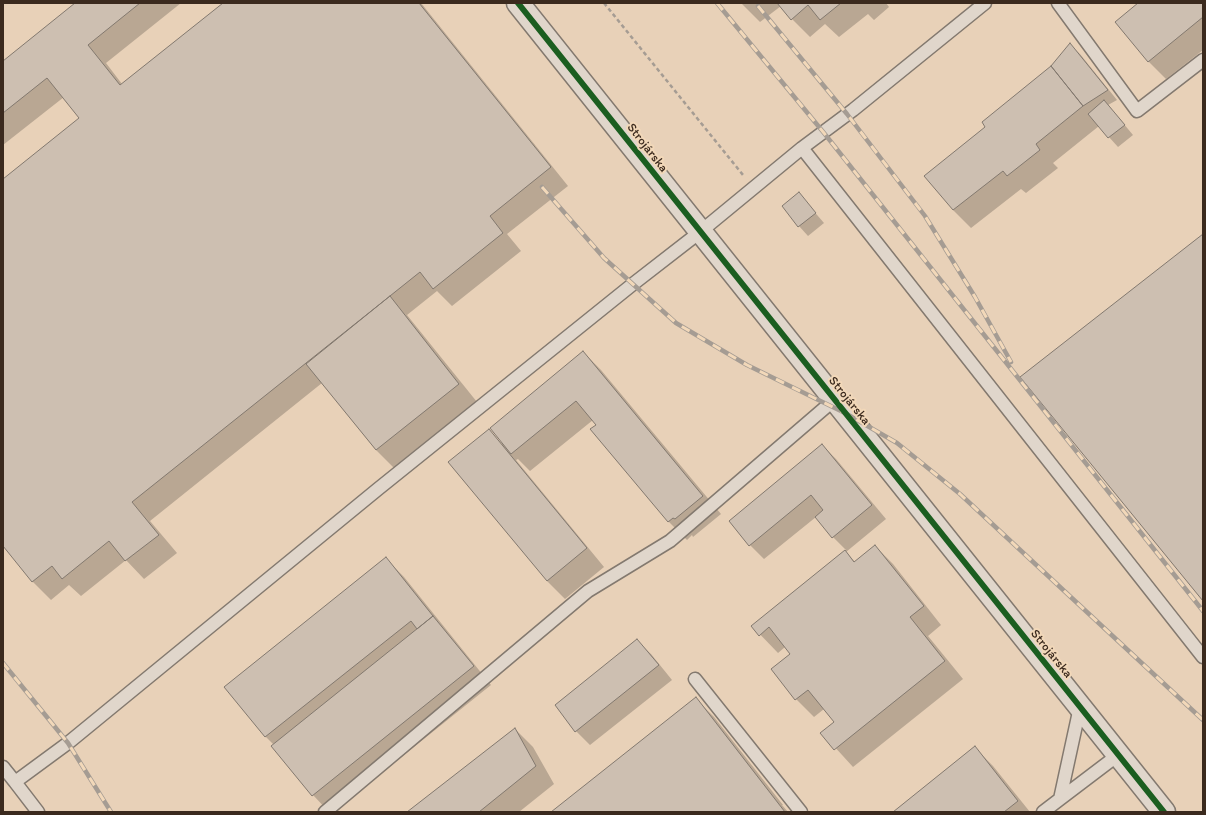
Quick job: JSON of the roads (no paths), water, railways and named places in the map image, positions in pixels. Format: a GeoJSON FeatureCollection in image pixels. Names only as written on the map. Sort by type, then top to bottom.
{"type":"FeatureCollection","features":[{"type":"Feature","properties":{"kind":"street","name":"Strojárska"},"geometry":{"type":"LineString","coordinates":[[518,3],[1164,812]]}},
{"type":"Feature","properties":{"kind":"lane"},"geometry":{"type":"LineString","coordinates":[[15,782],[68,743],[372,494],[700,232],[802,148],[853,110],[985,3]]}},
{"type":"Feature","properties":{"kind":"lane"},"geometry":{"type":"LineString","coordinates":[[1058,3],[1137,111],[1203,60]]}},
{"type":"Feature","properties":{"kind":"lane"},"geometry":{"type":"LineString","coordinates":[[802,148],[1203,657]]}},
{"type":"Feature","properties":{"kind":"lane"},"geometry":{"type":"LineString","coordinates":[[325,812],[588,591],[670,541],[834,400]]}},
{"type":"Feature","properties":{"kind":"lane"},"geometry":{"type":"LineString","coordinates":[[695,679],[801,812]]}},
{"type":"Feature","properties":{"kind":"lane"},"geometry":{"type":"LineString","coordinates":[[1060,799],[1080,707]]}},
{"type":"Feature","properties":{"kind":"lane"},"geometry":{"type":"LineString","coordinates":[[1043,812],[1118,755]]}},
{"type":"Feature","properties":{"kind":"lane"},"geometry":{"type":"LineString","coordinates":[[3,767],[38,812]]}},
{"type":"Feature","properties":{"kind":"railway"},"geometry":{"type":"LineString","coordinates":[[717,3],[824,133],[1203,611]]}},
{"type":"Feature","properties":{"kind":"railway"},"geometry":{"type":"LineString","coordinates":[[758,6],[847,114],[925,216],[975,297],[1011,362]]}},
{"type":"Feature","properties":{"kind":"railway"},"geometry":{"type":"LineString","coordinates":[[542,187],[604,258],[676,323],[747,365],[845,413],[897,443],[960,494],[1203,720]]}},
{"type":"Feature","properties":{"kind":"railway"},"geometry":{"type":"LineString","coordinates":[[3,663],[68,743],[111,812]]}}]}
